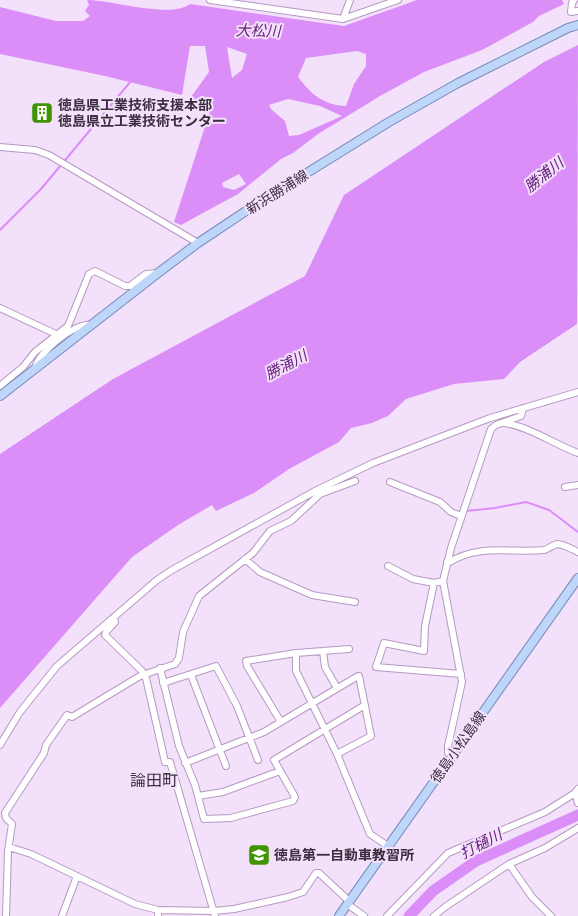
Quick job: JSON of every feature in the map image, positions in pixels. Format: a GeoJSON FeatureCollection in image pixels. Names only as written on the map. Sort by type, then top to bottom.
{"type":"FeatureCollection","features":[{"type":"Feature","properties":{"kind":"main road","name":"新浜勝浦線"},"geometry":{"type":"LineString","coordinates":[[0,396],[158,272],[198,243],[389,122],[458,82],[568,28],[578,25]]}},
{"type":"Feature","properties":{"kind":"main road","name":"徳島小松島線"},"geometry":{"type":"LineString","coordinates":[[338,916],[578,578]]}},
{"type":"Feature","properties":{"kind":"street"},"geometry":{"type":"LineString","coordinates":[[210,0],[343,19],[398,0]]}},
{"type":"Feature","properties":{"kind":"street"},"geometry":{"type":"LineString","coordinates":[[343,19],[350,0]]}},
{"type":"Feature","properties":{"kind":"street"},"geometry":{"type":"LineString","coordinates":[[574,0],[572,3],[571,12],[578,11]]}},
{"type":"Feature","properties":{"kind":"street"},"geometry":{"type":"LineString","coordinates":[[0,147],[35,150],[49,155],[187,235],[198,243]]}},
{"type":"Feature","properties":{"kind":"street"},"geometry":{"type":"LineString","coordinates":[[35,369],[38,360],[68,326],[89,274],[95,271],[126,286],[130,286],[146,274],[158,272]]}},
{"type":"Feature","properties":{"kind":"street"},"geometry":{"type":"LineString","coordinates":[[0,308],[60,336]]}},
{"type":"Feature","properties":{"kind":"street"},"geometry":{"type":"LineString","coordinates":[[0,386],[23,367],[35,352],[60,336],[81,326],[91,325]]}},
{"type":"Feature","properties":{"kind":"street"},"geometry":{"type":"LineString","coordinates":[[0,745],[20,712],[57,666],[157,580],[172,570],[373,463],[523,408],[578,392]]}},
{"type":"Feature","properties":{"kind":"street"},"geometry":{"type":"LineString","coordinates":[[480,423],[496,425],[505,423],[520,416],[523,408]]}},
{"type":"Feature","properties":{"kind":"street"},"geometry":{"type":"LineString","coordinates":[[505,423],[521,427],[578,454]]}},
{"type":"Feature","properties":{"kind":"street"},"geometry":{"type":"LineString","coordinates":[[452,755],[448,753],[448,746],[462,682],[442,581],[488,435],[496,425]]}},
{"type":"Feature","properties":{"kind":"street"},"geometry":{"type":"LineString","coordinates":[[6,916],[9,846],[12,824],[6,818],[5,813],[44,754],[46,745],[67,716],[72,716],[145,674],[175,664],[179,658],[183,632],[199,596],[246,559],[258,548],[270,531],[291,521],[318,492],[355,481]]}},
{"type":"Feature","properties":{"kind":"street"},"geometry":{"type":"LineString","coordinates":[[390,482],[440,502],[451,512],[462,516]]}},
{"type":"Feature","properties":{"kind":"street"},"geometry":{"type":"LineString","coordinates":[[565,487],[578,485]]}},
{"type":"Feature","properties":{"kind":"street"},"geometry":{"type":"LineString","coordinates":[[447,562],[450,562],[458,556],[475,552],[544,550],[557,544],[578,552]]}},
{"type":"Feature","properties":{"kind":"street"},"geometry":{"type":"LineString","coordinates":[[246,559],[260,572],[312,595],[355,602]]}},
{"type":"Feature","properties":{"kind":"street"},"geometry":{"type":"LineString","coordinates":[[388,566],[413,579],[434,583],[442,581]]}},
{"type":"Feature","properties":{"kind":"street"},"geometry":{"type":"LineString","coordinates":[[434,583],[426,622],[424,651],[384,643],[376,667],[461,674]]}},
{"type":"Feature","properties":{"kind":"street"},"geometry":{"type":"LineString","coordinates":[[114,617],[115,622],[105,635],[145,674],[165,762],[170,762],[215,913]]}},
{"type":"Feature","properties":{"kind":"street"},"geometry":{"type":"LineString","coordinates":[[281,722],[247,666],[246,661],[296,653],[349,649]]}},
{"type":"Feature","properties":{"kind":"street"},"geometry":{"type":"LineString","coordinates":[[323,651],[325,667],[337,688]]}},
{"type":"Feature","properties":{"kind":"street"},"geometry":{"type":"LineString","coordinates":[[296,653],[296,671],[337,754],[370,834],[388,846]]}},
{"type":"Feature","properties":{"kind":"street"},"geometry":{"type":"LineString","coordinates":[[163,682],[191,675],[216,666],[237,706],[258,760]]}},
{"type":"Feature","properties":{"kind":"street"},"geometry":{"type":"LineString","coordinates":[[160,668],[176,737],[198,796],[204,819],[231,818],[293,801],[295,797],[274,760],[365,706]]}},
{"type":"Feature","properties":{"kind":"street"},"geometry":{"type":"LineString","coordinates":[[191,675],[226,766]]}},
{"type":"Feature","properties":{"kind":"street"},"geometry":{"type":"LineString","coordinates":[[185,763],[264,732],[359,676],[371,736],[337,754]]}},
{"type":"Feature","properties":{"kind":"street"},"geometry":{"type":"LineString","coordinates":[[198,796],[223,792],[280,771]]}},
{"type":"Feature","properties":{"kind":"street"},"geometry":{"type":"LineString","coordinates":[[387,916],[448,852],[545,812],[576,793],[578,803]]}},
{"type":"Feature","properties":{"kind":"street"},"geometry":{"type":"LineString","coordinates":[[434,916],[509,864],[545,848],[578,828]]}},
{"type":"Feature","properties":{"kind":"street"},"geometry":{"type":"LineString","coordinates":[[9,846],[158,913],[215,913],[300,894],[307,887],[316,873],[319,872],[348,903],[364,916]]}},
{"type":"Feature","properties":{"kind":"street"},"geometry":{"type":"LineString","coordinates":[[509,864],[532,898],[551,916]]}},
{"type":"Feature","properties":{"kind":"street"},"geometry":{"type":"LineString","coordinates":[[62,916],[77,876]]}},
{"type":"Feature","properties":{"kind":"water","name":"大松川"},"geometry":{"type":"Polygon","coordinates":[[[87,0],[141,8],[169,10],[181,8],[190,4],[344,26],[417,0],[562,0],[564,4],[539,16],[533,22],[482,50],[424,72],[380,96],[318,134],[293,153],[281,159],[238,194],[181,225],[174,222],[212,105],[191,97],[209,72],[205,46],[190,46],[182,95],[105,76],[0,54],[0,7],[56,21],[83,21],[90,16],[85,11],[89,5],[87,0]],[[227,47],[232,78],[242,70],[247,54],[227,47]],[[357,51],[306,58],[298,77],[303,83],[318,98],[338,105],[346,106],[354,84],[366,66],[366,54],[357,51]],[[288,99],[269,105],[272,110],[285,121],[289,136],[299,135],[342,116],[320,106],[288,99]],[[239,174],[222,183],[223,187],[234,190],[246,184],[239,174]]]}},
{"type":"Feature","properties":{"kind":"water","name":"勝浦川"},"geometry":{"type":"Polygon","coordinates":[[[578,45],[577,324],[520,362],[504,379],[454,384],[406,399],[388,416],[372,423],[351,428],[339,442],[289,469],[254,493],[216,511],[212,505],[178,525],[132,557],[0,708],[0,454],[113,379],[305,276],[344,195],[544,62],[578,45]]]}},
{"type":"Feature","properties":{"kind":"waterway"},"geometry":{"type":"LineString","coordinates":[[0,230],[41,189],[131,81]]}},
{"type":"Feature","properties":{"kind":"waterway"},"geometry":{"type":"LineString","coordinates":[[466,511],[495,508],[526,502],[549,510],[578,532]]}},
{"type":"Feature","properties":{"kind":"waterway","name":"打樋川"},"geometry":{"type":"LineString","coordinates":[[409,916],[433,891],[476,861],[578,815]]}},
{"type":"Feature","properties":{"kind":"place","name":"徳島県工業技術支援本部 徳島県立工業技術センター"},"geometry":{"type":"Point","coordinates":[42,113]}},
{"type":"Feature","properties":{"kind":"place","name":"徳島第一自動車教習所"},"geometry":{"type":"Point","coordinates":[259,855]}},
{"type":"Feature","properties":{"kind":"district","name":"論田町"},"geometry":{"type":"Point","coordinates":[154,780]}}]}
